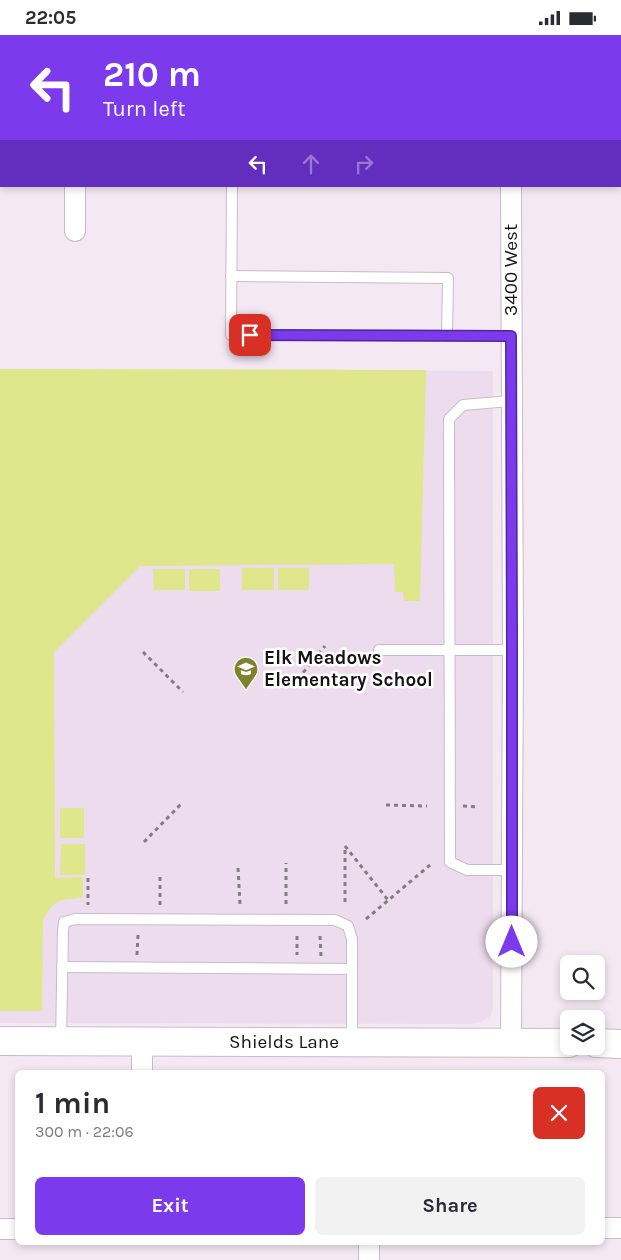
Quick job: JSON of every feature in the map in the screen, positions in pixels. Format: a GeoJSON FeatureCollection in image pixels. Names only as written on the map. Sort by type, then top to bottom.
{"type":"FeatureCollection","features":[{"type":"Feature","properties":{"kind":"main road","name":"Shields Lane"},"geometry":{"type":"LineString","coordinates":[[0,1041],[560,1043]]}},
{"type":"Feature","properties":{"kind":"main road"},"geometry":{"type":"LineString","coordinates":[[605,1043],[621,1043]]}},
{"type":"Feature","properties":{"kind":"street"},"geometry":{"type":"LineString","coordinates":[[75,187],[75,231]]}},
{"type":"Feature","properties":{"kind":"street","name":"3400 West"},"geometry":{"type":"LineString","coordinates":[[511,187],[511,1043]]}},
{"type":"Feature","properties":{"kind":"street"},"geometry":{"type":"LineString","coordinates":[[142,1041],[142,1070]]}},
{"type":"Feature","properties":{"kind":"street"},"geometry":{"type":"LineString","coordinates":[[605,1228],[621,1228]]}},
{"type":"Feature","properties":{"kind":"street"},"geometry":{"type":"LineString","coordinates":[[0,1229],[15,1229]]}},
{"type":"Feature","properties":{"kind":"street"},"geometry":{"type":"LineString","coordinates":[[369,1245],[369,1260]]}},
{"type":"Feature","properties":{"kind":"lane"},"geometry":{"type":"LineString","coordinates":[[232,187],[231,335],[511,336]]}},
{"type":"Feature","properties":{"kind":"lane"},"geometry":{"type":"LineString","coordinates":[[231,276],[448,278],[447,336]]}},
{"type":"Feature","properties":{"kind":"lane"},"geometry":{"type":"LineString","coordinates":[[511,401],[463,405],[449,419],[450,862],[467,870],[512,870]]}},
{"type":"Feature","properties":{"kind":"lane"},"geometry":{"type":"LineString","coordinates":[[379,650],[512,650]]}},
{"type":"Feature","properties":{"kind":"lane"},"geometry":{"type":"LineString","coordinates":[[61,1041],[64,922],[75,919],[335,920],[348,926],[352,939],[352,1043]]}},
{"type":"Feature","properties":{"kind":"lane"},"geometry":{"type":"LineString","coordinates":[[62,967],[352,969]]}},
{"type":"Feature","properties":{"kind":"path"},"geometry":{"type":"LineString","coordinates":[[293,685],[325,646]]}},
{"type":"Feature","properties":{"kind":"path"},"geometry":{"type":"LineString","coordinates":[[143,652],[183,692]]}},
{"type":"Feature","properties":{"kind":"path"},"geometry":{"type":"LineString","coordinates":[[144,842],[183,802]]}},
{"type":"Feature","properties":{"kind":"path"},"geometry":{"type":"LineString","coordinates":[[386,805],[428,806]]}},
{"type":"Feature","properties":{"kind":"path"},"geometry":{"type":"LineString","coordinates":[[462,806],[477,807]]}},
{"type":"Feature","properties":{"kind":"path"},"geometry":{"type":"LineString","coordinates":[[345,902],[345,846],[388,900]]}},
{"type":"Feature","properties":{"kind":"path"},"geometry":{"type":"LineString","coordinates":[[286,863],[286,904]]}},
{"type":"Feature","properties":{"kind":"path"},"geometry":{"type":"LineString","coordinates":[[366,919],[430,865]]}},
{"type":"Feature","properties":{"kind":"path"},"geometry":{"type":"LineString","coordinates":[[238,868],[240,904]]}},
{"type":"Feature","properties":{"kind":"path"},"geometry":{"type":"LineString","coordinates":[[160,877],[160,905]]}},
{"type":"Feature","properties":{"kind":"path"},"geometry":{"type":"LineString","coordinates":[[88,878],[88,905]]}},
{"type":"Feature","properties":{"kind":"shaded area","name":"Elk Meadows Elementary School"},"geometry":{"type":"Polygon","coordinates":[[[0,369],[493,371],[493,1009],[490,1016],[481,1022],[470,1024],[0,1023],[0,369]]]}},
{"type":"Feature","properties":{"kind":"green space"},"geometry":{"type":"Polygon","coordinates":[[[0,369],[426,370],[420,601],[404,601],[403,592],[395,592],[394,564],[140,566],[54,652],[55,878],[83,877],[83,896],[58,901],[49,910],[43,921],[42,1011],[0,1011],[0,369]]]}},
{"type":"Feature","properties":{"kind":"green space"},"geometry":{"type":"Polygon","coordinates":[[[242,568],[274,568],[274,590],[242,590],[242,568]]]}},
{"type":"Feature","properties":{"kind":"green space"},"geometry":{"type":"Polygon","coordinates":[[[278,568],[309,568],[309,590],[278,590],[278,568]]]}},
{"type":"Feature","properties":{"kind":"green space"},"geometry":{"type":"Polygon","coordinates":[[[153,569],[185,569],[185,590],[154,590],[153,569]]]}},
{"type":"Feature","properties":{"kind":"green space"},"geometry":{"type":"Polygon","coordinates":[[[189,569],[220,569],[220,591],[189,591],[189,569]]]}},
{"type":"Feature","properties":{"kind":"green space"},"geometry":{"type":"Polygon","coordinates":[[[60,808],[84,808],[84,838],[60,838],[60,808]]]}},
{"type":"Feature","properties":{"kind":"green space"},"geometry":{"type":"Polygon","coordinates":[[[61,844],[85,844],[85,875],[60,875],[61,844]]]}},
{"type":"Feature","properties":{"kind":"place","name":"Elk Meadows Elementary School"},"geometry":{"type":"Point","coordinates":[246,690]}},
{"type":"Feature","properties":{"kind":"route"},"geometry":{"type":"LineString","coordinates":[[250,335],[511,336],[512,942]]}}]}
